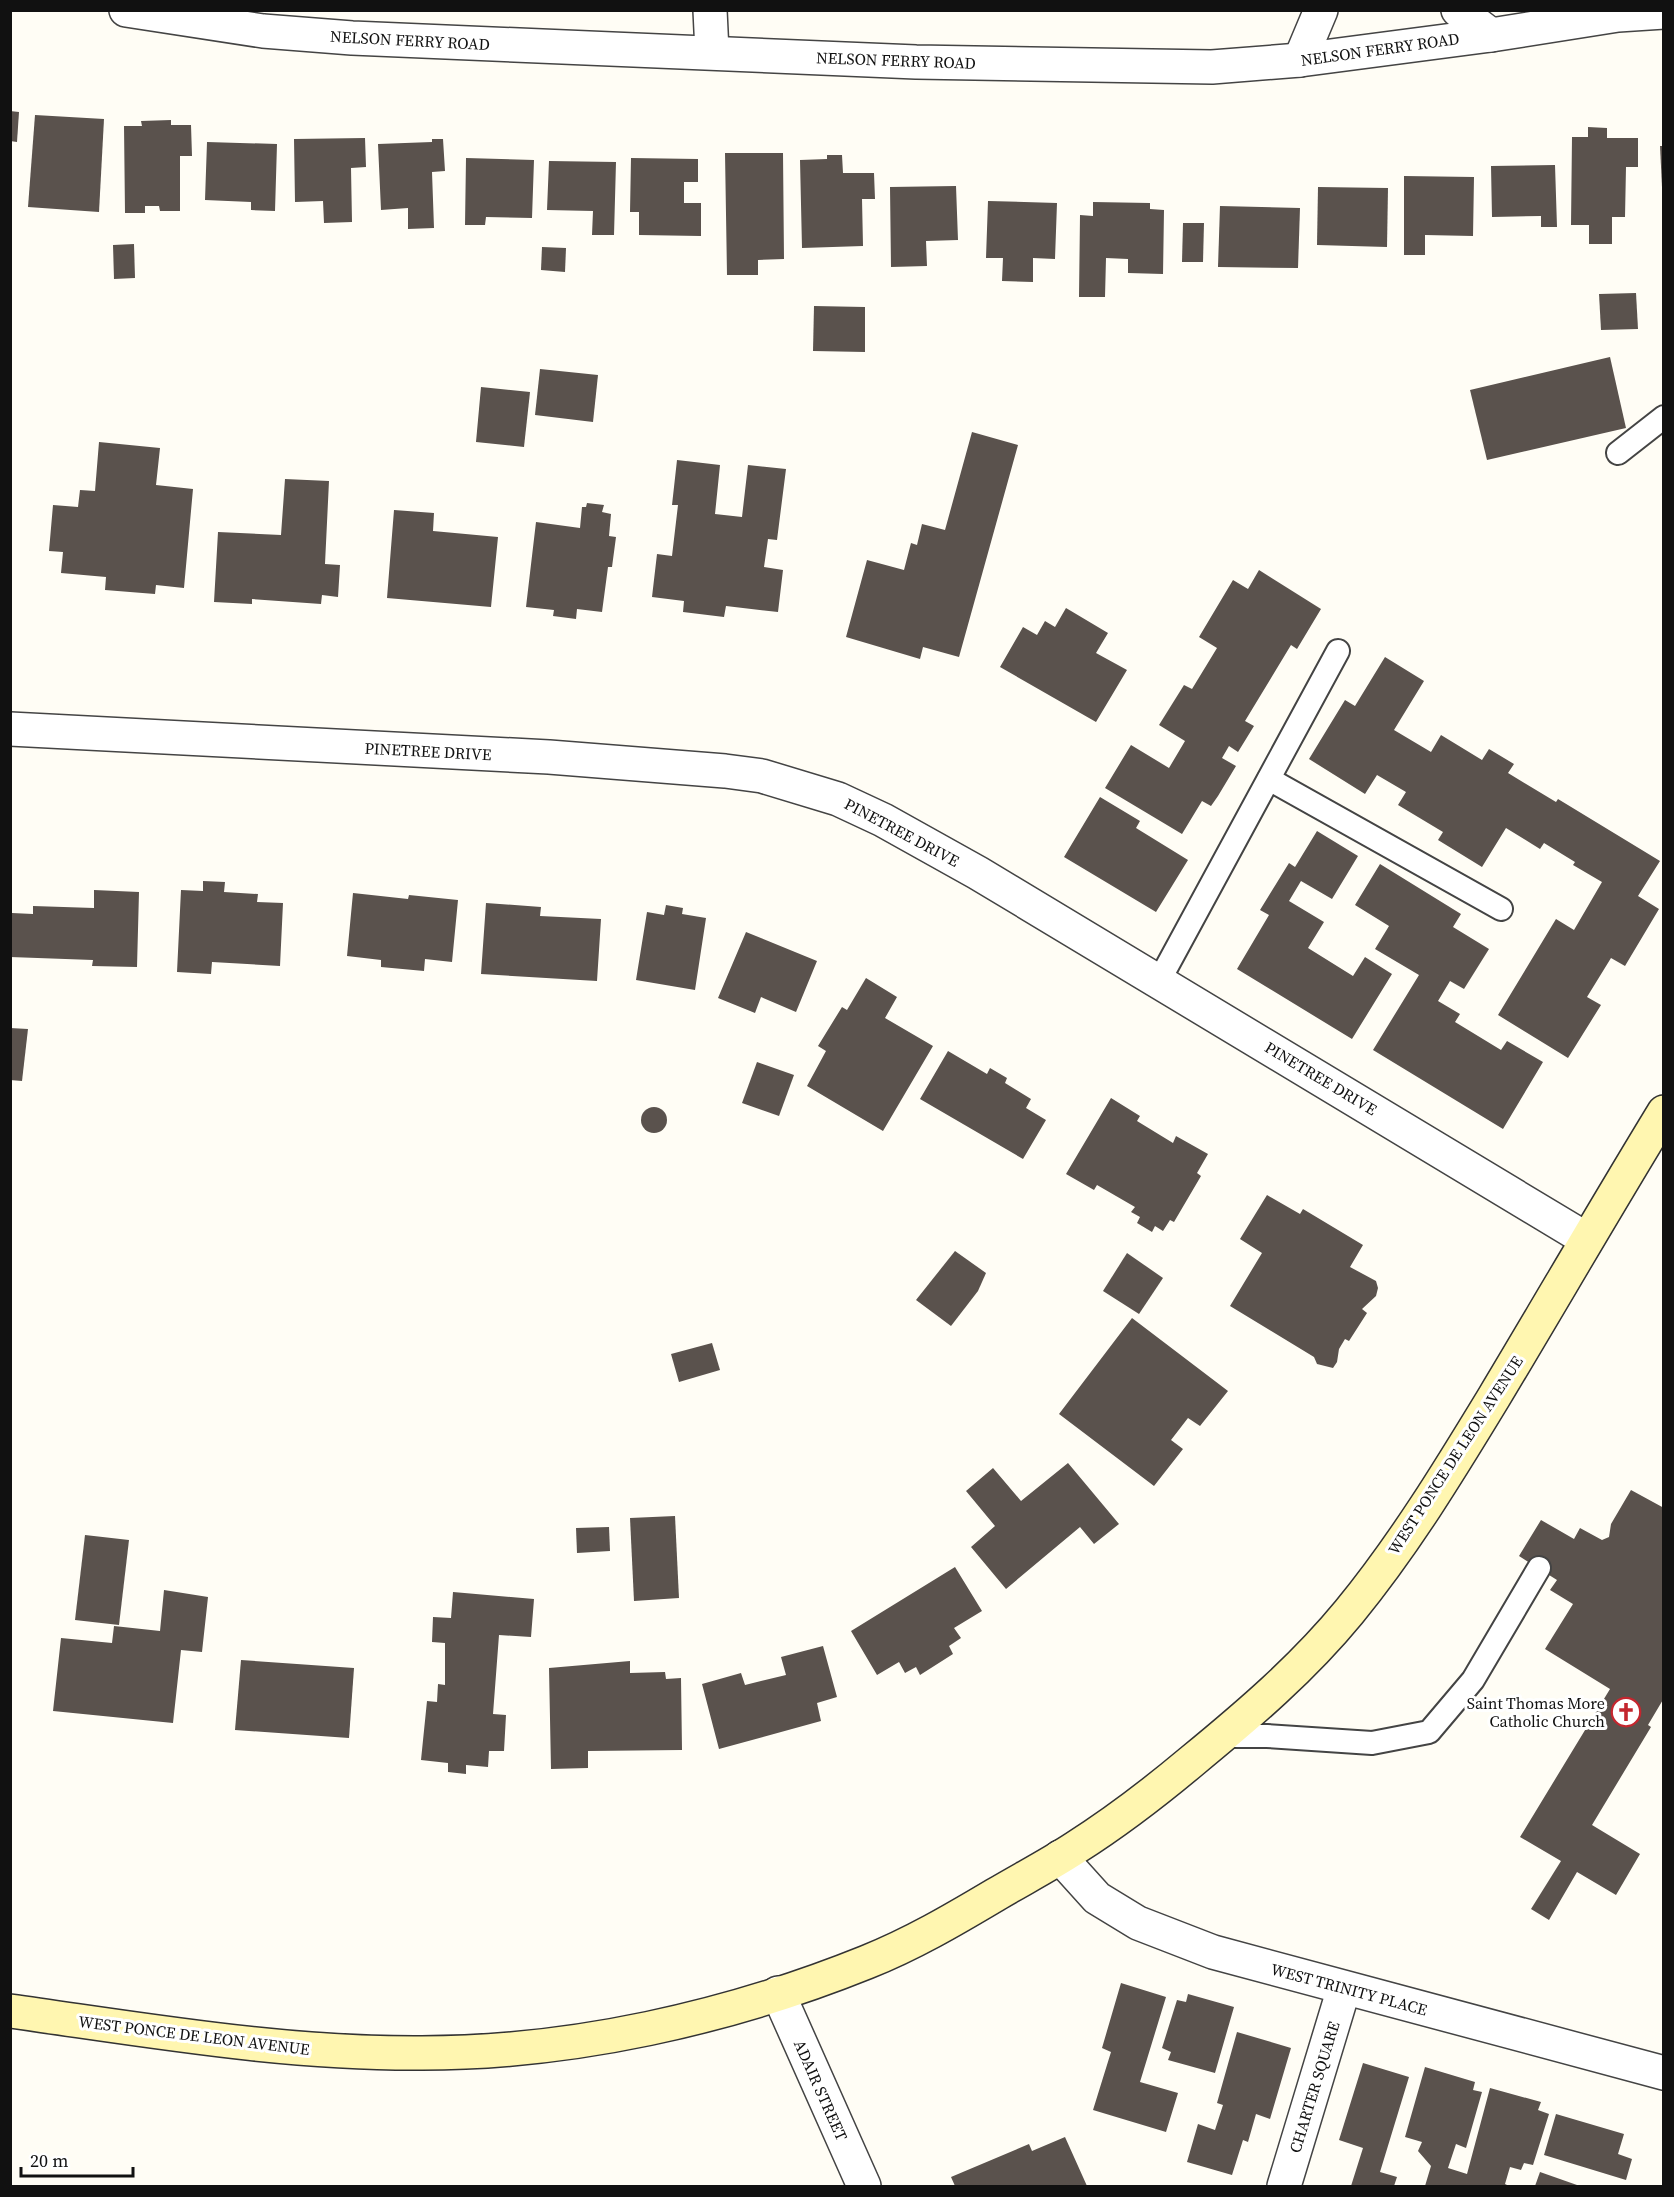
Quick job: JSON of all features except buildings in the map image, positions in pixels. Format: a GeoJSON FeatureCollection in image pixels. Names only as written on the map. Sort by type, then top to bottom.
{"type":"FeatureCollection","features":[{"type":"Feature","properties":{"kind":"main road","name":"WEST PONCE DE LEON AVENUE"},"geometry":{"type":"LineString","coordinates":[[10,2011],[261,2046],[316,2051],[424,2054],[488,2050],[602,2037],[704,2015],[778,1994],[867,1962],[928,1934],[1085,1842],[1166,1783],[1288,1679],[1348,1614],[1448,1473],[1664,1112]]}},
{"type":"Feature","properties":{"kind":"street","name":"NELSON FERRY ROAD"},"geometry":{"type":"LineString","coordinates":[[126,10],[262,32],[352,38],[916,62],[1189,67],[1300,60],[1491,35],[1618,15],[1664,12]]}},
{"type":"Feature","properties":{"kind":"street"},"geometry":{"type":"LineString","coordinates":[[710,10],[712,52]]}},
{"type":"Feature","properties":{"kind":"street"},"geometry":{"type":"LineString","coordinates":[[1300,60],[1321,10]]}},
{"type":"Feature","properties":{"kind":"street"},"geometry":{"type":"LineString","coordinates":[[1458,10],[1491,35]]}},
{"type":"Feature","properties":{"kind":"street","name":"PINETREE DRIVE"},"geometry":{"type":"LineString","coordinates":[[10,729],[549,757],[725,771],[762,776],[838,799],[883,820],[978,873],[1586,1239]]}},
{"type":"Feature","properties":{"kind":"street","name":"WEST TRINITY PLACE"},"geometry":{"type":"LineString","coordinates":[[1060,1857],[1097,1898],[1138,1923],[1213,1952],[1664,2073]]}},
{"type":"Feature","properties":{"kind":"street","name":"CHARTER SQUARE"},"geometry":{"type":"LineString","coordinates":[[1284,2187],[1344,1988]]}},
{"type":"Feature","properties":{"kind":"street","name":"ADAIR STREET"},"geometry":{"type":"LineString","coordinates":[[778,1994],[864,2187]]}},
{"type":"Feature","properties":{"kind":"lane"},"geometry":{"type":"LineString","coordinates":[[1617,453],[1664,417]]}},
{"type":"Feature","properties":{"kind":"lane"},"geometry":{"type":"LineString","coordinates":[[1159,981],[1338,651]]}},
{"type":"Feature","properties":{"kind":"lane"},"geometry":{"type":"LineString","coordinates":[[1269,779],[1501,909]]}},
{"type":"Feature","properties":{"kind":"lane"},"geometry":{"type":"LineString","coordinates":[[1223,1736],[1267,1736],[1372,1743],[1428,1732],[1473,1680],[1539,1568]]}},
{"type":"Feature","properties":{"kind":"place","name":"Saint Thomas More Catholic Church"},"geometry":{"type":"Point","coordinates":[1626,1712]}}]}
